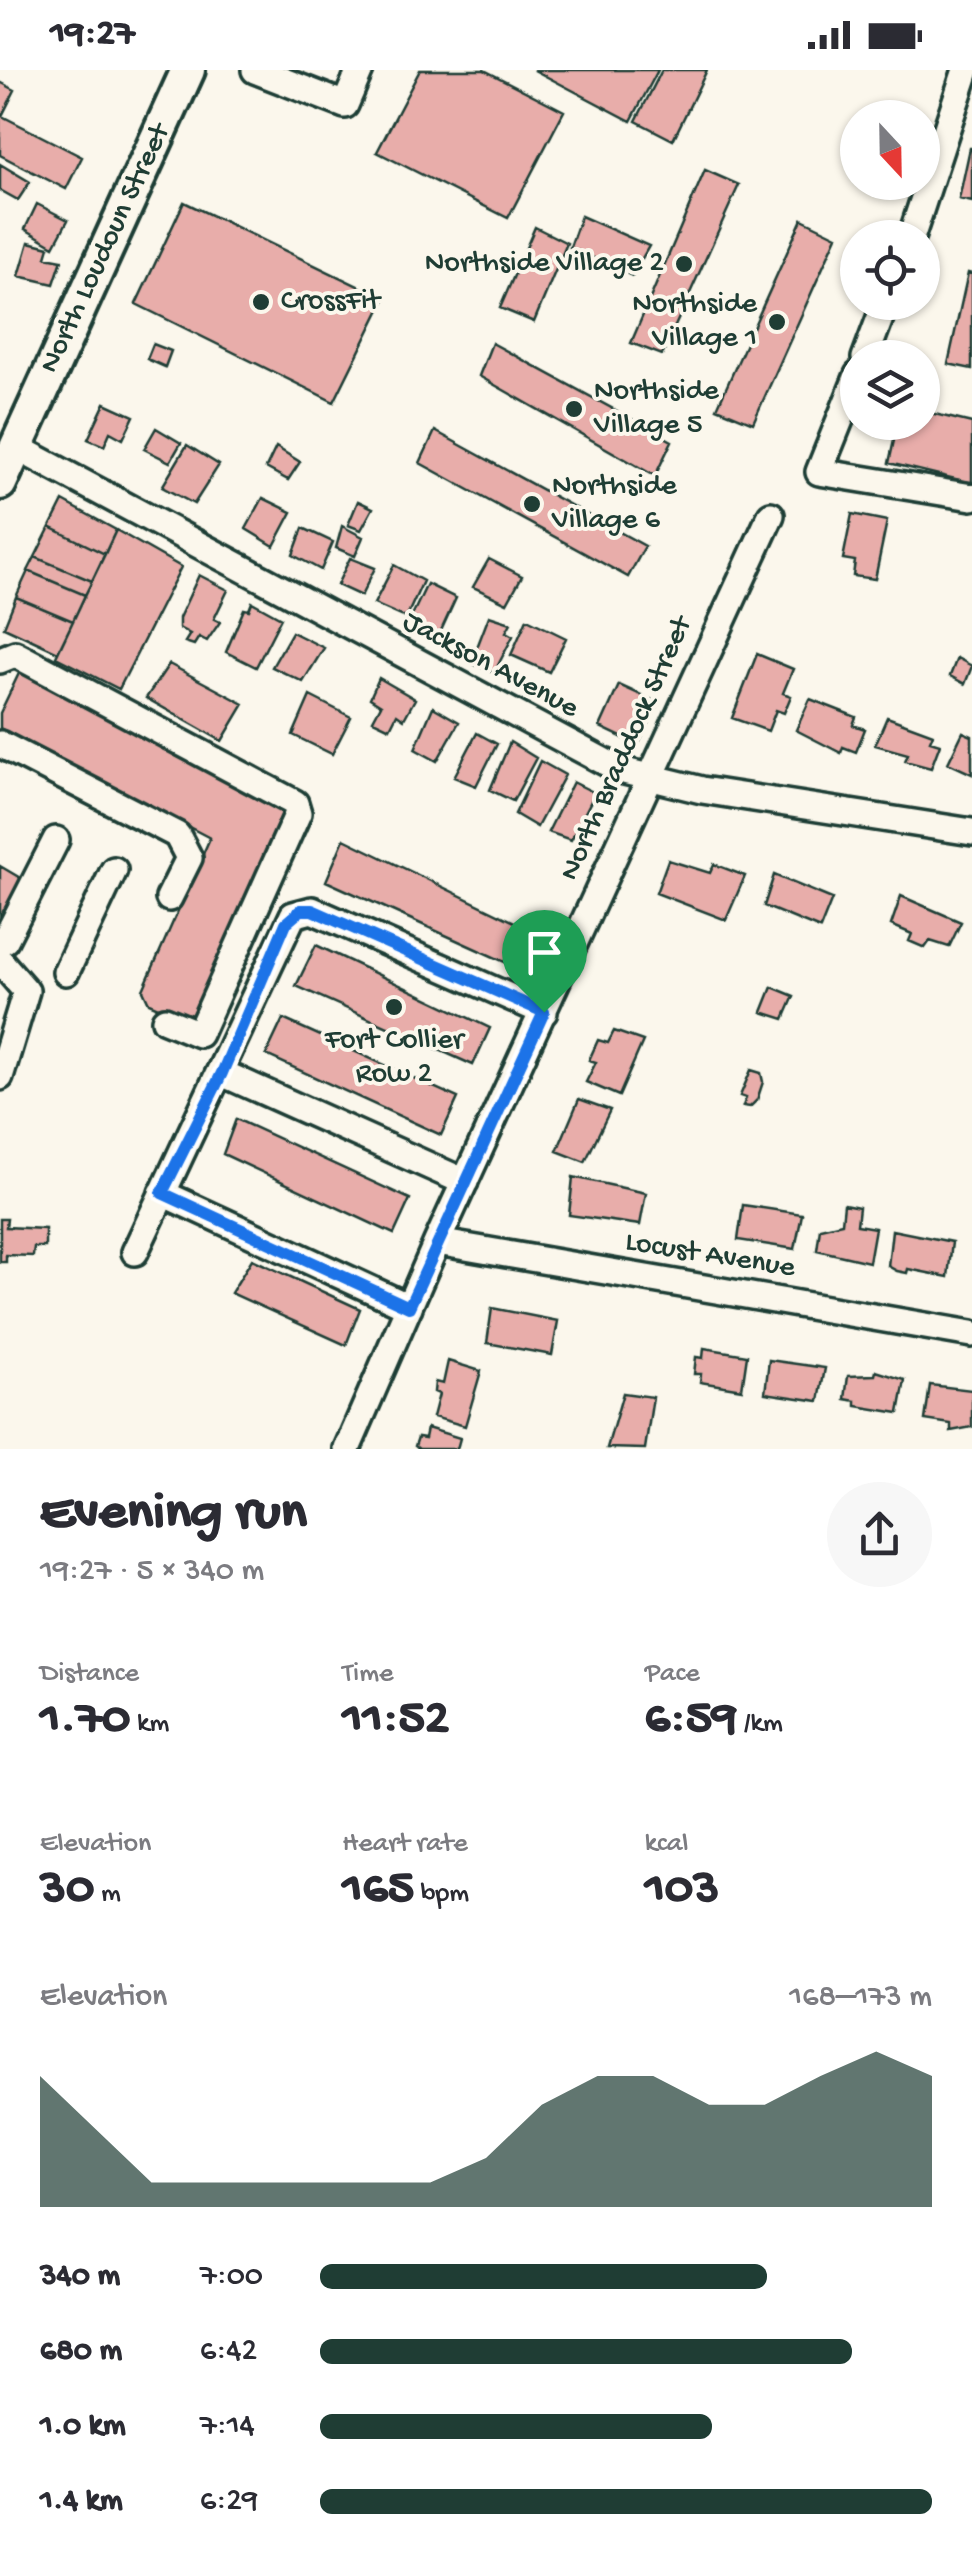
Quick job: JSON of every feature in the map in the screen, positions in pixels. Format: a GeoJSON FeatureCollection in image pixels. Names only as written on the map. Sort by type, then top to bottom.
{"type":"FeatureCollection","features":[{"type":"Feature","properties":{"kind":"main road","name":"North Loudoun Street"},"geometry":{"type":"LineString","coordinates":[[0,484],[188,70]]}},
{"type":"Feature","properties":{"kind":"street"},"geometry":{"type":"LineString","coordinates":[[257,70],[345,105],[360,70]]}},
{"type":"Feature","properties":{"kind":"street"},"geometry":{"type":"LineString","coordinates":[[917,220],[966,70]]}},
{"type":"Feature","properties":{"kind":"street"},"geometry":{"type":"LineString","coordinates":[[840,420],[819,472],[972,497]]}},
{"type":"Feature","properties":{"kind":"street","name":"Jackson Avenue"},"geometry":{"type":"LineString","coordinates":[[16,448],[521,721],[620,770],[972,832]]}},
{"type":"Feature","properties":{"kind":"street","name":"North Braddock Street"},"geometry":{"type":"LineString","coordinates":[[347,1449],[437,1242],[771,515]]}},
{"type":"Feature","properties":{"kind":"street"},"geometry":{"type":"LineString","coordinates":[[0,660],[15,654],[295,803],[298,813],[199,1034],[165,1020]]}},
{"type":"Feature","properties":{"kind":"street"},"geometry":{"type":"LineString","coordinates":[[0,744],[177,835],[189,858],[169,898]]}},
{"type":"Feature","properties":{"kind":"street"},"geometry":{"type":"LineString","coordinates":[[0,1077],[26,992],[2,951],[56,840]]}},
{"type":"Feature","properties":{"kind":"street"},"geometry":{"type":"LineString","coordinates":[[66,972],[114,870]]}},
{"type":"Feature","properties":{"kind":"street"},"geometry":{"type":"LineString","coordinates":[[135,1252],[222,1073],[286,923],[301,910],[312,910],[544,1012]]}},
{"type":"Feature","properties":{"kind":"street"},"geometry":{"type":"LineString","coordinates":[[222,1073],[465,1182]]}},
{"type":"Feature","properties":{"kind":"street"},"geometry":{"type":"LineString","coordinates":[[162,1193],[409,1307]]}},
{"type":"Feature","properties":{"kind":"street","name":"Locust Avenue"},"geometry":{"type":"LineString","coordinates":[[437,1242],[972,1334]]}},
{"type":"Feature","properties":{"kind":"building"},"geometry":{"type":"Polygon","coordinates":[[[420,70],[484,70],[564,111],[508,218],[377,152],[420,70]]]}},
{"type":"Feature","properties":{"kind":"building"},"geometry":{"type":"Polygon","coordinates":[[[534,70],[658,70],[631,121],[534,70]]]}},
{"type":"Feature","properties":{"kind":"building"},"geometry":{"type":"Polygon","coordinates":[[[662,70],[707,70],[673,140],[636,121],[662,70]]]}},
{"type":"Feature","properties":{"kind":"building"},"geometry":{"type":"Polygon","coordinates":[[[0,82],[15,90],[2,116],[82,157],[66,189],[0,155],[0,82]]]}},
{"type":"Feature","properties":{"kind":"building"},"geometry":{"type":"Polygon","coordinates":[[[972,148],[972,202],[959,199],[972,148]]]}},
{"type":"Feature","properties":{"kind":"building"},"geometry":{"type":"Polygon","coordinates":[[[0,164],[30,182],[18,200],[0,190],[0,164]]]}},
{"type":"Feature","properties":{"kind":"building","name":"Northside Village 2"},"geometry":{"type":"Polygon","coordinates":[[[705,170],[739,185],[662,355],[631,343],[705,170]]]}},
{"type":"Feature","properties":{"kind":"building","name":"CrossFit"},"geometry":{"type":"Polygon","coordinates":[[[184,202],[385,299],[334,402],[136,304],[184,202]]]}},
{"type":"Feature","properties":{"kind":"building"},"geometry":{"type":"Polygon","coordinates":[[[37,204],[68,220],[54,246],[25,229],[37,204]]]}},
{"type":"Feature","properties":{"kind":"building"},"geometry":{"type":"Polygon","coordinates":[[[581,216],[649,246],[632,276],[570,247],[581,216]]]}},
{"type":"Feature","properties":{"kind":"building","name":"Northside Village 1"},"geometry":{"type":"Polygon","coordinates":[[[802,219],[837,236],[753,423],[717,408],[802,219]]]}},
{"type":"Feature","properties":{"kind":"building"},"geometry":{"type":"Polygon","coordinates":[[[535,227],[567,243],[534,322],[500,308],[535,227]]]}},
{"type":"Feature","properties":{"kind":"building"},"geometry":{"type":"Polygon","coordinates":[[[29,242],[49,247],[46,257],[62,260],[54,284],[19,276],[29,242]]]}},
{"type":"Feature","properties":{"kind":"building"},"geometry":{"type":"Polygon","coordinates":[[[968,273],[972,274],[972,369],[948,364],[968,273]]]}},
{"type":"Feature","properties":{"kind":"building","name":"Northside Village 5"},"geometry":{"type":"Polygon","coordinates":[[[492,343],[672,441],[655,476],[479,376],[492,343]]]}},
{"type":"Feature","properties":{"kind":"building"},"geometry":{"type":"Polygon","coordinates":[[[153,344],[171,351],[165,367],[147,359],[153,344]]]}},
{"type":"Feature","properties":{"kind":"building"},"geometry":{"type":"Polygon","coordinates":[[[105,403],[134,416],[123,439],[110,432],[104,446],[88,439],[105,403]]]}},
{"type":"Feature","properties":{"kind":"building"},"geometry":{"type":"Polygon","coordinates":[[[940,415],[972,423],[972,483],[889,463],[894,440],[940,440],[940,415]]]}},
{"type":"Feature","properties":{"kind":"building"},"geometry":{"type":"Polygon","coordinates":[[[156,428],[181,443],[170,462],[144,449],[156,428]]]}},
{"type":"Feature","properties":{"kind":"building","name":"Northside Village 6"},"geometry":{"type":"Polygon","coordinates":[[[435,431],[645,546],[628,577],[420,463],[435,431]]]}},
{"type":"Feature","properties":{"kind":"building"},"geometry":{"type":"Polygon","coordinates":[[[187,445],[219,465],[194,504],[162,487],[187,445]]]}},
{"type":"Feature","properties":{"kind":"building"},"geometry":{"type":"Polygon","coordinates":[[[276,447],[300,462],[288,480],[266,468],[276,447]]]}},
{"type":"Feature","properties":{"kind":"building"},"geometry":{"type":"Polygon","coordinates":[[[263,498],[292,512],[274,546],[246,529],[263,498]]]}},
{"type":"Feature","properties":{"kind":"building"},"geometry":{"type":"Polygon","coordinates":[[[63,501],[116,530],[105,554],[50,527],[63,501]]]}},
{"type":"Feature","properties":{"kind":"building"},"geometry":{"type":"Polygon","coordinates":[[[358,501],[373,508],[361,530],[348,525],[358,501]]]}},
{"type":"Feature","properties":{"kind":"building"},"geometry":{"type":"Polygon","coordinates":[[[852,514],[887,521],[875,579],[853,576],[855,561],[843,559],[852,514]]]}},
{"type":"Feature","properties":{"kind":"building"},"geometry":{"type":"Polygon","coordinates":[[[342,526],[363,537],[355,556],[336,548],[342,526]]]}},
{"type":"Feature","properties":{"kind":"building"},"geometry":{"type":"Polygon","coordinates":[[[50,527],[105,554],[92,581],[35,557],[50,527]]]}},
{"type":"Feature","properties":{"kind":"building"},"geometry":{"type":"Polygon","coordinates":[[[303,528],[333,542],[321,570],[293,555],[303,528]]]}},
{"type":"Feature","properties":{"kind":"building"},"geometry":{"type":"Polygon","coordinates":[[[116,530],[181,567],[119,689],[56,657],[116,530]]]}},
{"type":"Feature","properties":{"kind":"building"},"geometry":{"type":"Polygon","coordinates":[[[35,557],[92,581],[85,595],[28,571],[35,557]]]}},
{"type":"Feature","properties":{"kind":"building"},"geometry":{"type":"Polygon","coordinates":[[[350,558],[375,568],[361,596],[337,585],[350,558]]]}},
{"type":"Feature","properties":{"kind":"building"},"geometry":{"type":"Polygon","coordinates":[[[489,559],[522,576],[507,603],[473,587],[489,559]]]}},
{"type":"Feature","properties":{"kind":"building"},"geometry":{"type":"Polygon","coordinates":[[[394,565],[423,581],[406,618],[374,604],[394,565]]]}},
{"type":"Feature","properties":{"kind":"building"},"geometry":{"type":"Polygon","coordinates":[[[28,571],[85,595],[73,621],[16,597],[28,571]]]}},
{"type":"Feature","properties":{"kind":"building"},"geometry":{"type":"Polygon","coordinates":[[[199,575],[228,590],[214,619],[220,622],[207,641],[199,637],[194,645],[185,642],[190,634],[179,628],[179,618],[199,575]]]}},
{"type":"Feature","properties":{"kind":"building"},"geometry":{"type":"Polygon","coordinates":[[[427,584],[456,598],[439,635],[409,622],[427,584]]]}},
{"type":"Feature","properties":{"kind":"building"},"geometry":{"type":"Polygon","coordinates":[[[16,597],[73,621],[58,652],[4,627],[16,597]]]}},
{"type":"Feature","properties":{"kind":"building"},"geometry":{"type":"Polygon","coordinates":[[[252,602],[281,618],[256,667],[226,652],[244,609],[249,610],[252,602]]]}},
{"type":"Feature","properties":{"kind":"building"},"geometry":{"type":"Polygon","coordinates":[[[489,616],[511,623],[506,632],[513,636],[494,673],[471,663],[489,616]]]}},
{"type":"Feature","properties":{"kind":"building"},"geometry":{"type":"Polygon","coordinates":[[[527,619],[566,638],[549,672],[511,655],[527,619]]]}},
{"type":"Feature","properties":{"kind":"building"},"geometry":{"type":"Polygon","coordinates":[[[292,632],[324,648],[303,682],[272,667],[292,632]]]}},
{"type":"Feature","properties":{"kind":"building"},"geometry":{"type":"Polygon","coordinates":[[[757,654],[793,669],[783,693],[791,696],[784,713],[776,710],[768,731],[732,718],[757,654]]]}},
{"type":"Feature","properties":{"kind":"building"},"geometry":{"type":"Polygon","coordinates":[[[957,658],[972,666],[965,684],[950,676],[957,658]]]}},
{"type":"Feature","properties":{"kind":"building"},"geometry":{"type":"Polygon","coordinates":[[[169,664],[244,704],[222,741],[146,698],[169,664]]]}},
{"type":"Feature","properties":{"kind":"building"},"geometry":{"type":"Polygon","coordinates":[[[22,667],[282,806],[288,821],[195,1023],[149,1003],[143,990],[210,838],[0,728],[0,713],[22,667]]]}},
{"type":"Feature","properties":{"kind":"building"},"geometry":{"type":"Polygon","coordinates":[[[379,678],[415,699],[404,719],[397,714],[390,728],[373,720],[381,705],[370,698],[379,678]]]}},
{"type":"Feature","properties":{"kind":"building"},"geometry":{"type":"Polygon","coordinates":[[[619,685],[659,703],[638,745],[600,727],[619,685]]]}},
{"type":"Feature","properties":{"kind":"building"},"geometry":{"type":"Polygon","coordinates":[[[310,696],[351,717],[332,754],[293,735],[310,696]]]}},
{"type":"Feature","properties":{"kind":"building"},"geometry":{"type":"Polygon","coordinates":[[[810,699],[856,717],[853,725],[865,729],[856,752],[843,747],[841,753],[796,730],[810,699]]]}},
{"type":"Feature","properties":{"kind":"building"},"geometry":{"type":"Polygon","coordinates":[[[433,707],[459,722],[437,761],[415,749],[433,707]]]}},
{"type":"Feature","properties":{"kind":"building"},"geometry":{"type":"Polygon","coordinates":[[[887,717],[933,734],[930,741],[940,744],[931,768],[905,761],[908,754],[875,745],[887,717]]]}},
{"type":"Feature","properties":{"kind":"building"},"geometry":{"type":"Polygon","coordinates":[[[963,732],[972,736],[972,774],[948,763],[963,732]]]}},
{"type":"Feature","properties":{"kind":"building"},"geometry":{"type":"Polygon","coordinates":[[[477,733],[497,744],[476,786],[454,777],[477,733]]]}},
{"type":"Feature","properties":{"kind":"building"},"geometry":{"type":"Polygon","coordinates":[[[510,742],[536,758],[513,801],[490,790],[510,742]]]}},
{"type":"Feature","properties":{"kind":"building"},"geometry":{"type":"Polygon","coordinates":[[[540,761],[565,775],[537,827],[515,814],[540,761]]]}},
{"type":"Feature","properties":{"kind":"building"},"geometry":{"type":"Polygon","coordinates":[[[573,782],[595,793],[571,840],[548,832],[573,782]]]}},
{"type":"Feature","properties":{"kind":"building"},"geometry":{"type":"Polygon","coordinates":[[[344,839],[533,931],[516,967],[326,881],[344,839]]]}},
{"type":"Feature","properties":{"kind":"building"},"geometry":{"type":"Polygon","coordinates":[[[668,860],[710,873],[714,864],[745,876],[726,920],[656,893],[668,860]]]}},
{"type":"Feature","properties":{"kind":"building"},"geometry":{"type":"Polygon","coordinates":[[[0,866],[22,879],[0,921],[0,866]]]}},
{"type":"Feature","properties":{"kind":"building"},"geometry":{"type":"Polygon","coordinates":[[[774,875],[832,899],[820,929],[764,906],[774,875]]]}},
{"type":"Feature","properties":{"kind":"building"},"geometry":{"type":"Polygon","coordinates":[[[901,896],[961,922],[949,947],[930,941],[925,948],[909,941],[912,934],[891,925],[901,896]]]}},
{"type":"Feature","properties":{"kind":"building","name":"Fort Collier Row 2"},"geometry":{"type":"Polygon","coordinates":[[[316,945],[490,1028],[473,1065],[296,986],[316,945]]]}},
{"type":"Feature","properties":{"kind":"building"},"geometry":{"type":"Polygon","coordinates":[[[772,987],[794,996],[784,1019],[762,1012],[772,987]]]}},
{"type":"Feature","properties":{"kind":"building"},"geometry":{"type":"Polygon","coordinates":[[[283,1019],[458,1098],[441,1135],[266,1055],[283,1019]]]}},
{"type":"Feature","properties":{"kind":"building"},"geometry":{"type":"Polygon","coordinates":[[[614,1031],[643,1041],[619,1096],[586,1082],[596,1062],[589,1060],[598,1040],[608,1043],[614,1031]]]}},
{"type":"Feature","properties":{"kind":"building"},"geometry":{"type":"Polygon","coordinates":[[[751,1070],[761,1073],[763,1082],[750,1107],[743,1106],[746,1098],[740,1096],[751,1070]]]}},
{"type":"Feature","properties":{"kind":"building"},"geometry":{"type":"Polygon","coordinates":[[[579,1099],[610,1110],[585,1162],[557,1151],[579,1099]]]}},
{"type":"Feature","properties":{"kind":"building"},"geometry":{"type":"Polygon","coordinates":[[[236,1119],[410,1199],[394,1234],[223,1154],[236,1119]]]}},
{"type":"Feature","properties":{"kind":"building"},"geometry":{"type":"Polygon","coordinates":[[[573,1177],[646,1193],[640,1225],[569,1215],[573,1177]]]}},
{"type":"Feature","properties":{"kind":"building"},"geometry":{"type":"Polygon","coordinates":[[[844,1204],[859,1207],[857,1225],[875,1228],[869,1262],[817,1250],[820,1228],[842,1223],[844,1204]]]}},
{"type":"Feature","properties":{"kind":"building"},"geometry":{"type":"Polygon","coordinates":[[[743,1205],[802,1214],[795,1249],[738,1240],[743,1205]]]}},
{"type":"Feature","properties":{"kind":"building"},"geometry":{"type":"Polygon","coordinates":[[[0,1219],[7,1219],[6,1227],[45,1229],[45,1247],[34,1247],[33,1256],[6,1255],[6,1262],[0,1262],[0,1219]]]}},
{"type":"Feature","properties":{"kind":"building"},"geometry":{"type":"Polygon","coordinates":[[[892,1230],[952,1242],[948,1277],[908,1269],[907,1273],[888,1266],[892,1230]]]}},
{"type":"Feature","properties":{"kind":"building"},"geometry":{"type":"Polygon","coordinates":[[[252,1259],[360,1309],[346,1345],[231,1293],[252,1259]]]}},
{"type":"Feature","properties":{"kind":"building"},"geometry":{"type":"Polygon","coordinates":[[[492,1308],[558,1321],[552,1355],[487,1343],[492,1308]]]}},
{"type":"Feature","properties":{"kind":"building"},"geometry":{"type":"Polygon","coordinates":[[[704,1348],[747,1355],[742,1389],[700,1382],[701,1374],[694,1374],[696,1357],[703,1358],[704,1348]]]}},
{"type":"Feature","properties":{"kind":"building"},"geometry":{"type":"Polygon","coordinates":[[[769,1360],[825,1368],[819,1401],[765,1393],[769,1360]]]}},
{"type":"Feature","properties":{"kind":"building"},"geometry":{"type":"Polygon","coordinates":[[[448,1361],[481,1371],[465,1426],[433,1417],[439,1394],[434,1392],[435,1382],[443,1384],[448,1361]]]}},
{"type":"Feature","properties":{"kind":"building"},"geometry":{"type":"Polygon","coordinates":[[[876,1371],[905,1380],[899,1413],[856,1406],[856,1401],[845,1399],[848,1376],[875,1375],[876,1371]]]}},
{"type":"Feature","properties":{"kind":"building"},"geometry":{"type":"Polygon","coordinates":[[[930,1385],[972,1390],[972,1427],[951,1431],[951,1424],[925,1420],[930,1385]]]}},
{"type":"Feature","properties":{"kind":"building"},"geometry":{"type":"Polygon","coordinates":[[[623,1393],[653,1397],[645,1449],[607,1448],[623,1393]]]}},
{"type":"Feature","properties":{"kind":"building"},"geometry":{"type":"Polygon","coordinates":[[[427,1428],[460,1438],[457,1449],[419,1449],[415,1446],[418,1437],[425,1438],[427,1428]]]}},
{"type":"Feature","properties":{"kind":"place","name":"Northside Village 2"},"geometry":{"type":"Point","coordinates":[684,264]}},
{"type":"Feature","properties":{"kind":"place","name":"CrossFit"},"geometry":{"type":"Point","coordinates":[261,302]}},
{"type":"Feature","properties":{"kind":"place","name":"Northside Village 1"},"geometry":{"type":"Point","coordinates":[777,322]}},
{"type":"Feature","properties":{"kind":"place","name":"Northside Village 5"},"geometry":{"type":"Point","coordinates":[574,409]}},
{"type":"Feature","properties":{"kind":"place","name":"Northside Village 6"},"geometry":{"type":"Point","coordinates":[532,504]}},
{"type":"Feature","properties":{"kind":"place","name":"Fort Collier Row 2"},"geometry":{"type":"Point","coordinates":[394,1007]}},
{"type":"Feature","properties":{"kind":"route"},"geometry":{"type":"LineString","coordinates":[[301,910],[312,910],[544,1012],[409,1307],[162,1193],[222,1073],[286,923],[301,910]]}}]}
